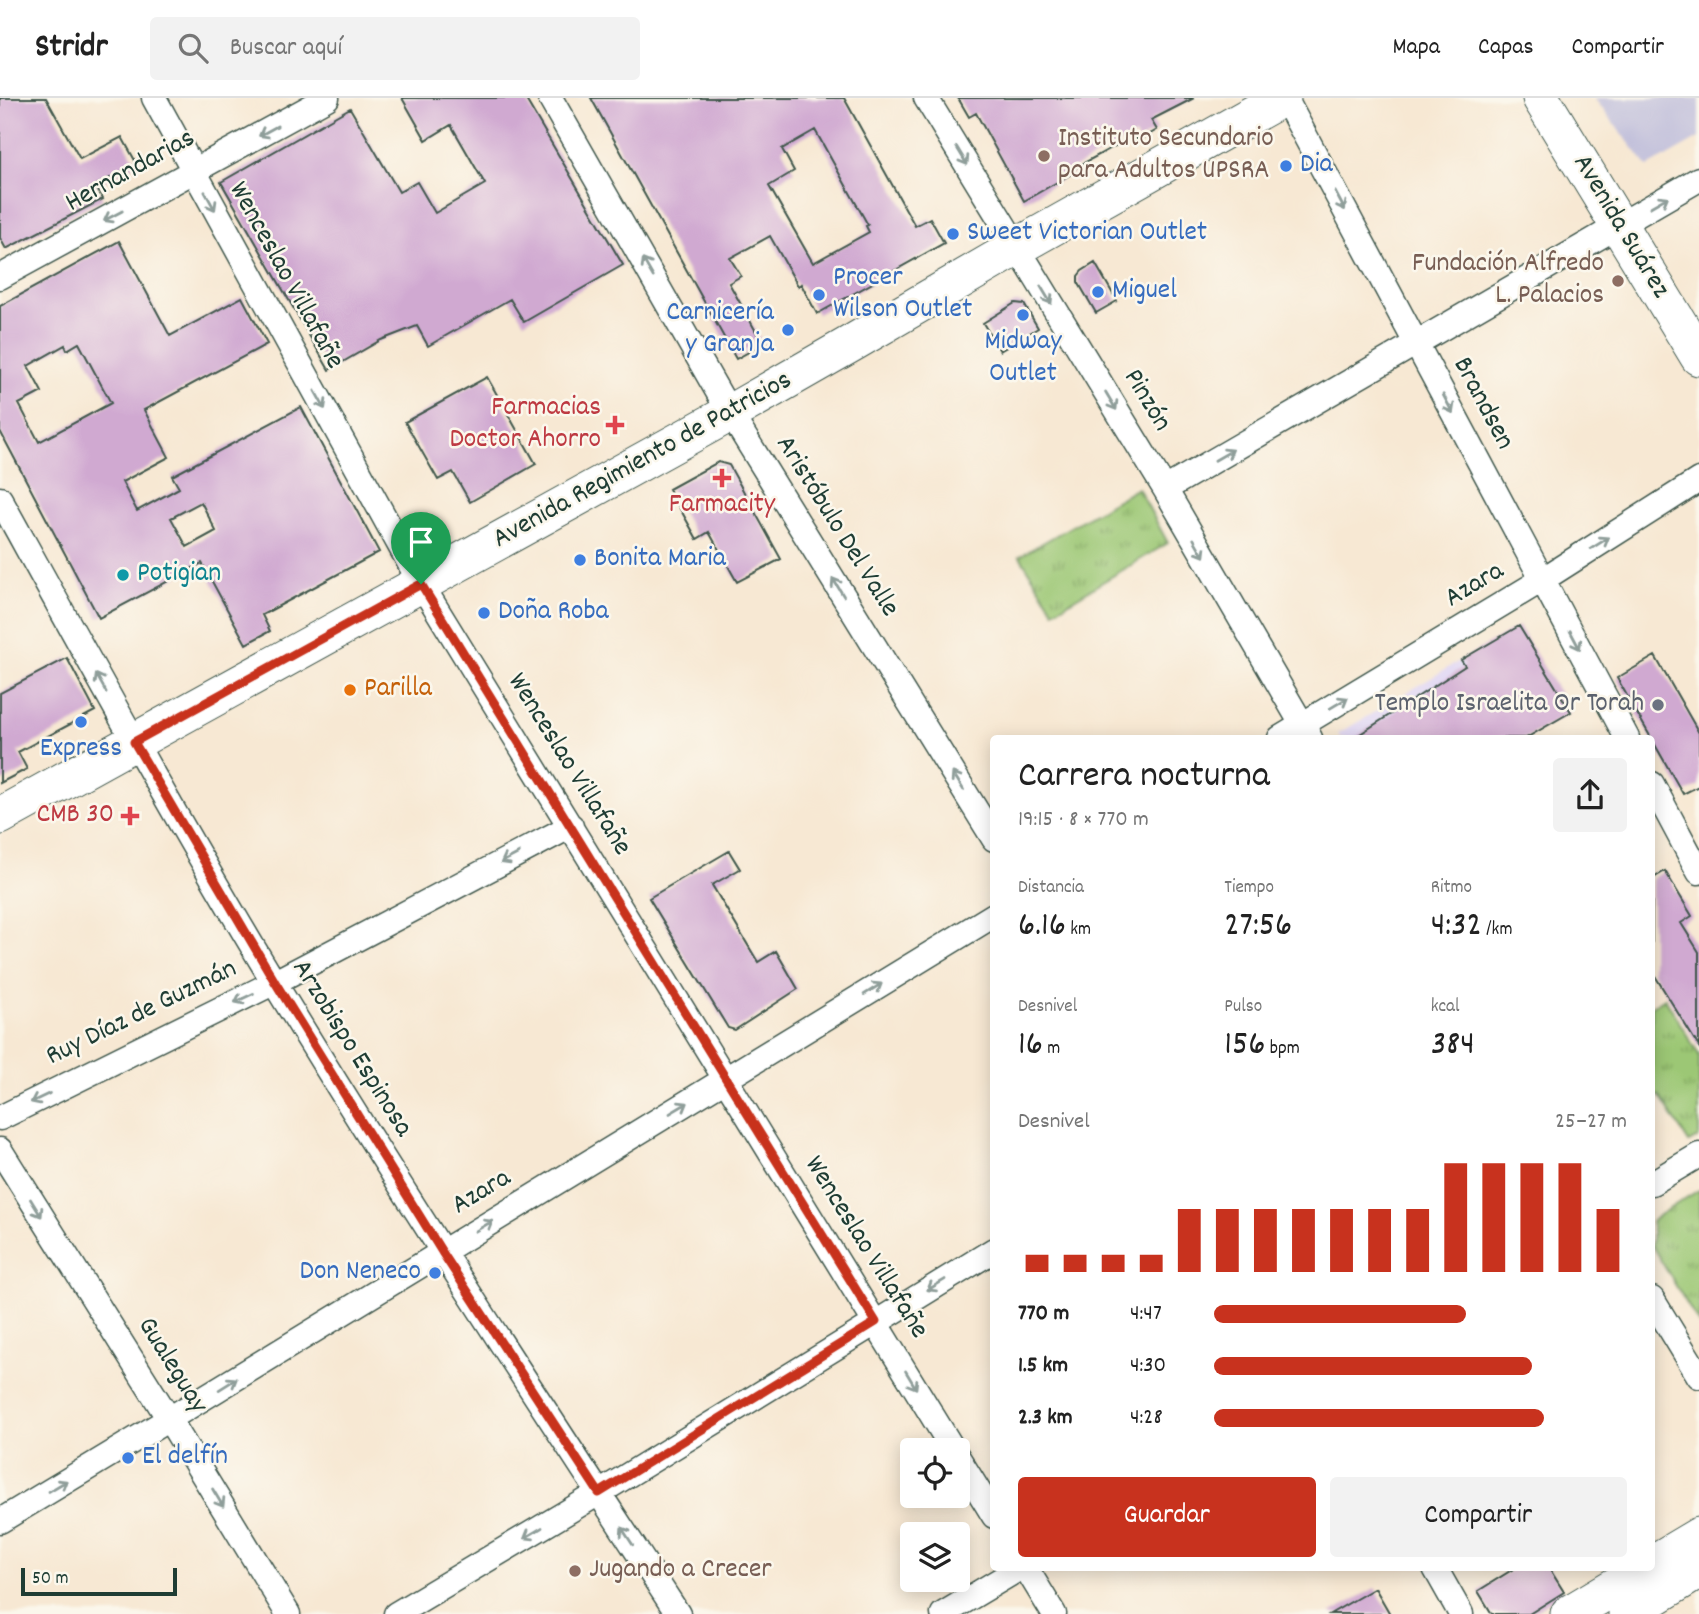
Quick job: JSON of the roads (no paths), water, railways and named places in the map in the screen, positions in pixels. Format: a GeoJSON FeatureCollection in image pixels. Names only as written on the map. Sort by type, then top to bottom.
{"type":"FeatureCollection","features":[{"type":"Feature","properties":{"kind":"main road","name":"Avenida Regimiento de Patricios"},"geometry":{"type":"LineString","coordinates":[[0,816],[730,413],[1017,247],[1284,98]]}},
{"type":"Feature","properties":{"kind":"main road","name":"Avenida Suárez"},"geometry":{"type":"LineString","coordinates":[[1541,98],[1699,357]]}},
{"type":"Feature","properties":{"kind":"main road"},"geometry":{"type":"LineString","coordinates":[[1655,1562],[1699,1536]]}},
{"type":"Feature","properties":{"kind":"main road"},"geometry":{"type":"LineString","coordinates":[[1627,1614],[1699,1570]]}},
{"type":"Feature","properties":{"kind":"main road"},"geometry":{"type":"LineString","coordinates":[[1569,1614],[1641,1571]]}},
{"type":"Feature","properties":{"kind":"street","name":"Wenceslao Villafañe"},"geometry":{"type":"LineString","coordinates":[[154,98],[421,584],[946,1438]]}},
{"type":"Feature","properties":{"kind":"street","name":"Hernandarias"},"geometry":{"type":"LineString","coordinates":[[0,277],[327,98]]}},
{"type":"Feature","properties":{"kind":"street","name":"Aristóbulo Del Valle"},"geometry":{"type":"LineString","coordinates":[[550,98],[730,413],[990,833]]}},
{"type":"Feature","properties":{"kind":"street","name":"Pinzón"},"geometry":{"type":"LineString","coordinates":[[926,98],[1165,489],[1306,732]]}},
{"type":"Feature","properties":{"kind":"street","name":"Brandsen"},"geometry":{"type":"LineString","coordinates":[[1284,98],[1626,735]]}},
{"type":"Feature","properties":{"kind":"street"},"geometry":{"type":"LineString","coordinates":[[1165,489],[1699,179]]}},
{"type":"Feature","properties":{"kind":"street","name":"Azara"},"geometry":{"type":"LineString","coordinates":[[1306,732],[1699,480]]}},
{"type":"Feature","properties":{"kind":"street","name":"Arzobispo Espinosa"},"geometry":{"type":"LineString","coordinates":[[0,499],[134,742],[275,982],[442,1252],[678,1614]]}},
{"type":"Feature","properties":{"kind":"street"},"geometry":{"type":"LineString","coordinates":[[1655,790],[1699,872]]}},
{"type":"Feature","properties":{"kind":"street","name":"Ruy Díaz de Guzmán"},"geometry":{"type":"LineString","coordinates":[[0,1118],[275,982],[571,826]]}},
{"type":"Feature","properties":{"kind":"street","name":"Azara"},"geometry":{"type":"LineString","coordinates":[[0,1521],[990,917]]}},
{"type":"Feature","properties":{"kind":"street","name":"Gualeguay"},"geometry":{"type":"LineString","coordinates":[[0,1150],[288,1614]]}},
{"type":"Feature","properties":{"kind":"street"},"geometry":{"type":"LineString","coordinates":[[1655,1181],[1699,1154]]}},
{"type":"Feature","properties":{"kind":"street"},"geometry":{"type":"LineString","coordinates":[[396,1614],[599,1493],[990,1252]]}},
{"type":"Feature","properties":{"kind":"street"},"geometry":{"type":"LineString","coordinates":[[1655,1303],[1699,1376]]}},
{"type":"Feature","properties":{"kind":"street"},"geometry":{"type":"LineString","coordinates":[[970,1477],[990,1510]]}},
{"type":"Feature","properties":{"kind":"street"},"geometry":{"type":"LineString","coordinates":[[943,1614],[1015,1571]]}},
{"type":"Feature","properties":{"kind":"street"},"geometry":{"type":"LineString","coordinates":[[1028,1571],[1054,1614]]}},
{"type":"Feature","properties":{"kind":"street"},"geometry":{"type":"LineString","coordinates":[[1437,1571],[1461,1614]]}},
{"type":"Feature","properties":{"kind":"place","name":"Instituto Secundario para Adultos UPSRA"},"geometry":{"type":"Point","coordinates":[1044,156]}},
{"type":"Feature","properties":{"kind":"place","name":"Dia"},"geometry":{"type":"Point","coordinates":[1286,166]}},
{"type":"Feature","properties":{"kind":"place","name":"Sweet Victorian Outlet"},"geometry":{"type":"Point","coordinates":[953,234]}},
{"type":"Feature","properties":{"kind":"place","name":"Fundación Alfredo L. Palacios"},"geometry":{"type":"Point","coordinates":[1618,281]}},
{"type":"Feature","properties":{"kind":"place","name":"Miguel"},"geometry":{"type":"Point","coordinates":[1098,292]}},
{"type":"Feature","properties":{"kind":"place","name":"Procer Wilson Outlet"},"geometry":{"type":"Point","coordinates":[819,295]}},
{"type":"Feature","properties":{"kind":"place","name":"Midway Outlet"},"geometry":{"type":"Point","coordinates":[1023,315]}},
{"type":"Feature","properties":{"kind":"place","name":"Carnicería y Granja"},"geometry":{"type":"Point","coordinates":[788,330]}},
{"type":"Feature","properties":{"kind":"place","name":"Farmacias Doctor Ahorro"},"geometry":{"type":"Point","coordinates":[615,425]}},
{"type":"Feature","properties":{"kind":"place","name":"Farmacity"},"geometry":{"type":"Point","coordinates":[722,478]}},
{"type":"Feature","properties":{"kind":"place","name":"Bonita Maria"},"geometry":{"type":"Point","coordinates":[580,560]}},
{"type":"Feature","properties":{"kind":"place","name":"Potigian"},"geometry":{"type":"Point","coordinates":[123,575]}},
{"type":"Feature","properties":{"kind":"place","name":"Doña Roba"},"geometry":{"type":"Point","coordinates":[484,613]}},
{"type":"Feature","properties":{"kind":"place","name":"Parilla"},"geometry":{"type":"Point","coordinates":[350,690]}},
{"type":"Feature","properties":{"kind":"place","name":"Templo Israelita Or Torah"},"geometry":{"type":"Point","coordinates":[1658,705]}},
{"type":"Feature","properties":{"kind":"place","name":"Express"},"geometry":{"type":"Point","coordinates":[81,722]}},
{"type":"Feature","properties":{"kind":"place","name":"CMB 30"},"geometry":{"type":"Point","coordinates":[130,816]}},
{"type":"Feature","properties":{"kind":"place","name":"Don Neneco"},"geometry":{"type":"Point","coordinates":[435,1273]}},
{"type":"Feature","properties":{"kind":"place","name":"El delfín"},"geometry":{"type":"Point","coordinates":[128,1458]}},
{"type":"Feature","properties":{"kind":"place","name":"Jugando a Crecer"},"geometry":{"type":"Point","coordinates":[575,1571]}}]}
